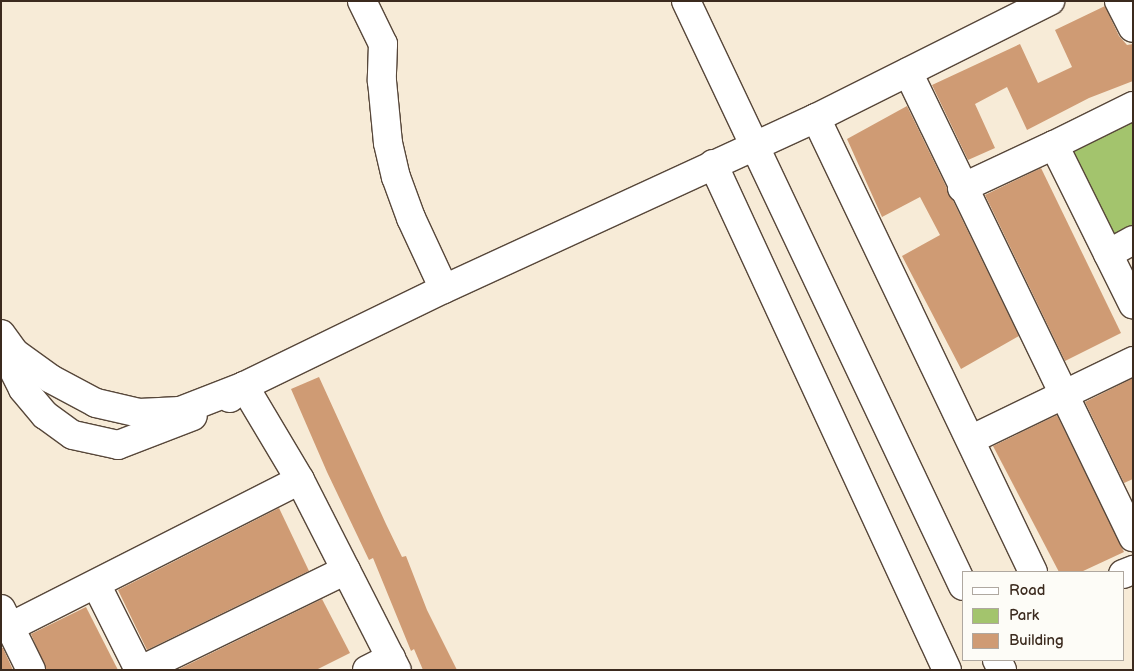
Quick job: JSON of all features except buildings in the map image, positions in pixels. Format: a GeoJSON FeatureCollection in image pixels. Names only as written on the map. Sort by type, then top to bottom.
{"type":"FeatureCollection","features":[{"type":"Feature","properties":{"kind":"street"},"geometry":{"type":"LineString","coordinates":[[362,1],[383,44],[384,99],[396,176],[411,218],[444,289]]}},
{"type":"Feature","properties":{"kind":"street"},"geometry":{"type":"LineString","coordinates":[[686,1],[962,584]]}},
{"type":"Feature","properties":{"kind":"street"},"geometry":{"type":"LineString","coordinates":[[1,334],[15,353],[51,379],[96,403],[139,413],[180,411],[244,386],[444,289],[816,118],[1050,1]]}},
{"type":"Feature","properties":{"kind":"street"},"geometry":{"type":"LineString","coordinates":[[1119,1],[1133,28]]}},
{"type":"Feature","properties":{"kind":"street"},"geometry":{"type":"LineString","coordinates":[[908,72],[1062,395],[1133,537]]}},
{"type":"Feature","properties":{"kind":"street"},"geometry":{"type":"LineString","coordinates":[[962,188],[1133,106]]}},
{"type":"Feature","properties":{"kind":"street"},"geometry":{"type":"LineString","coordinates":[[816,118],[972,439],[1032,571]]}},
{"type":"Feature","properties":{"kind":"street"},"geometry":{"type":"LineString","coordinates":[[1054,145],[1133,304]]}},
{"type":"Feature","properties":{"kind":"street"},"geometry":{"type":"LineString","coordinates":[[713,164],[946,670]]}},
{"type":"Feature","properties":{"kind":"street"},"geometry":{"type":"LineString","coordinates":[[1108,254],[1133,240]]}},
{"type":"Feature","properties":{"kind":"street"},"geometry":{"type":"LineString","coordinates":[[1,344],[12,394],[72,435],[118,444],[152,434],[199,414],[230,398],[244,386]]}},
{"type":"Feature","properties":{"kind":"street"},"geometry":{"type":"LineString","coordinates":[[972,439],[1133,360]]}},
{"type":"Feature","properties":{"kind":"street"},"geometry":{"type":"LineString","coordinates":[[244,386],[300,480],[346,570],[385,666]]}},
{"type":"Feature","properties":{"kind":"street"},"geometry":{"type":"LineString","coordinates":[[31,670],[6,618],[96,584],[300,480]]}},
{"type":"Feature","properties":{"kind":"street"},"geometry":{"type":"LineString","coordinates":[[96,584],[140,670],[346,570]]}},
{"type":"Feature","properties":{"kind":"green space"},"geometry":{"type":"Polygon","coordinates":[[[1133,119],[1133,227],[1113,237],[1070,151],[1133,119]]]}}]}
